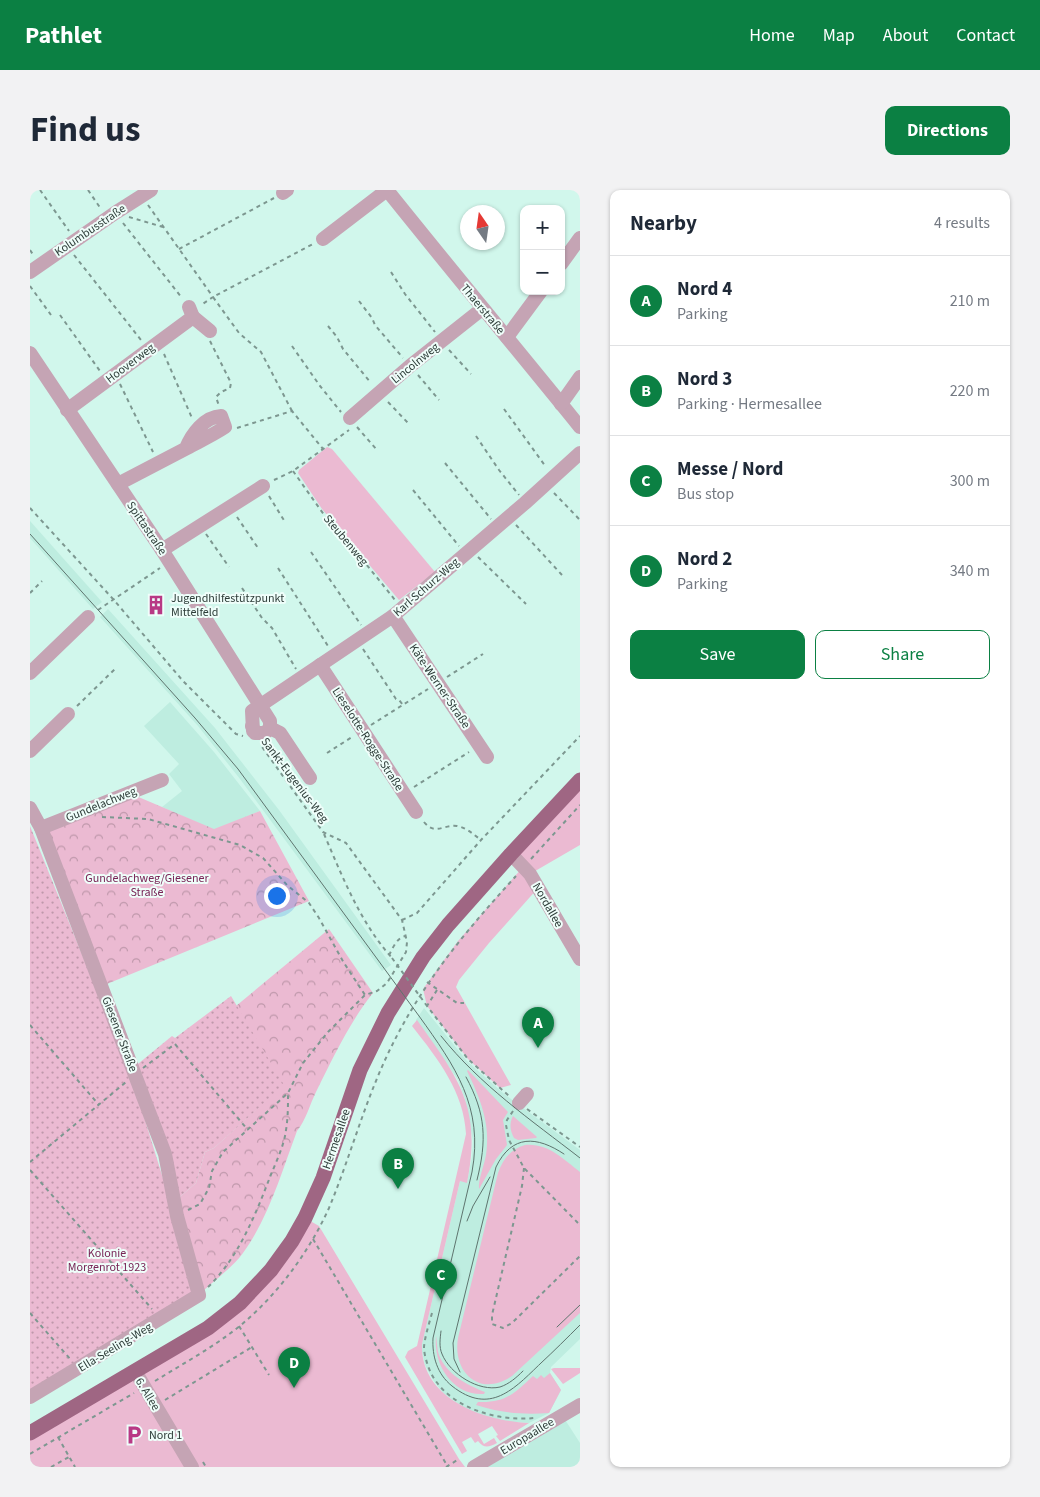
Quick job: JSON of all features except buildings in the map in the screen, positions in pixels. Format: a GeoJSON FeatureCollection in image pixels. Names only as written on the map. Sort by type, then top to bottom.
{"type":"FeatureCollection","features":[{"type":"Feature","properties":{"kind":"main road","name":"Hermesallee"},"geometry":{"type":"LineString","coordinates":[[30,1433],[208,1328],[240,1303],[271,1270],[306,1218],[323,1178],[360,1070],[388,1013],[423,957],[448,925],[580,780]]}},
{"type":"Feature","properties":{"kind":"street"},"geometry":{"type":"LineString","coordinates":[[323,239],[387,190]]}},
{"type":"Feature","properties":{"kind":"street","name":"Thaerstraße"},"geometry":{"type":"LineString","coordinates":[[387,190],[580,428]]}},
{"type":"Feature","properties":{"kind":"street","name":"Kolumbusstraße"},"geometry":{"type":"LineString","coordinates":[[30,272],[111,215],[146,193]]}},
{"type":"Feature","properties":{"kind":"street"},"geometry":{"type":"LineString","coordinates":[[565,259],[580,238]]}},
{"type":"Feature","properties":{"kind":"street"},"geometry":{"type":"LineString","coordinates":[[507,337],[538,295]]}},
{"type":"Feature","properties":{"kind":"street","name":"Lincolnweg"},"geometry":{"type":"LineString","coordinates":[[350,418],[410,366],[482,309]]}},
{"type":"Feature","properties":{"kind":"street","name":"Hooverweg"},"geometry":{"type":"LineString","coordinates":[[67,410],[154,346],[197,318]]}},
{"type":"Feature","properties":{"kind":"street","name":"Spittastraße"},"geometry":{"type":"LineString","coordinates":[[30,353],[162,550],[270,721],[270,728]]}},
{"type":"Feature","properties":{"kind":"street"},"geometry":{"type":"LineString","coordinates":[[561,404],[580,377]]}},
{"type":"Feature","properties":{"kind":"street"},"geometry":{"type":"LineString","coordinates":[[186,448],[190,438],[210,418],[223,421]]}},
{"type":"Feature","properties":{"kind":"street"},"geometry":{"type":"LineString","coordinates":[[118,484],[186,448],[223,421]]}},
{"type":"Feature","properties":{"kind":"street","name":"Karl-Schurz-Weg"},"geometry":{"type":"LineString","coordinates":[[260,706],[362,638],[397,612],[525,503],[580,453]]}},
{"type":"Feature","properties":{"kind":"street"},"geometry":{"type":"LineString","coordinates":[[162,550],[262,486]]}},
{"type":"Feature","properties":{"kind":"street","name":"Käte-Werner-Straße"},"geometry":{"type":"LineString","coordinates":[[397,612],[438,683],[483,751]]}},
{"type":"Feature","properties":{"kind":"street"},"geometry":{"type":"LineString","coordinates":[[30,673],[88,617]]}},
{"type":"Feature","properties":{"kind":"street","name":"Lieselotte-Rogge-Straße"},"geometry":{"type":"LineString","coordinates":[[320,665],[416,812]]}},
{"type":"Feature","properties":{"kind":"street"},"geometry":{"type":"LineString","coordinates":[[260,706],[252,712],[252,731],[265,733],[270,728],[280,734],[310,778]]}},
{"type":"Feature","properties":{"kind":"street"},"geometry":{"type":"LineString","coordinates":[[30,751],[68,714]]}},
{"type":"Feature","properties":{"kind":"street","name":"Gundelachweg"},"geometry":{"type":"LineString","coordinates":[[41,828],[162,780]]}},
{"type":"Feature","properties":{"kind":"street","name":"Giesener Straße"},"geometry":{"type":"LineString","coordinates":[[30,808],[41,828],[165,1154],[177,1216],[196,1265],[198,1296]]}},
{"type":"Feature","properties":{"kind":"street","name":"Nordallee"},"geometry":{"type":"LineString","coordinates":[[511,854],[530,874],[580,960]]}},
{"type":"Feature","properties":{"kind":"street","name":"Ella-Seeling-Weg"},"geometry":{"type":"LineString","coordinates":[[30,1397],[198,1296]]}},
{"type":"Feature","properties":{"kind":"street","name":"6. Allee"},"geometry":{"type":"LineString","coordinates":[[135,1371],[192,1467]]}},
{"type":"Feature","properties":{"kind":"street","name":"Europaallee"},"geometry":{"type":"LineString","coordinates":[[474,1467],[580,1405]]}},
{"type":"Feature","properties":{"kind":"path"},"geometry":{"type":"LineString","coordinates":[[40,190],[71,243],[154,346],[197,430]]}},
{"type":"Feature","properties":{"kind":"path"},"geometry":{"type":"LineString","coordinates":[[88,190],[197,318],[231,383],[230,388],[216,396],[223,421],[233,429],[292,411]]}},
{"type":"Feature","properties":{"kind":"path"},"geometry":{"type":"LineString","coordinates":[[179,249],[285,192]]}},
{"type":"Feature","properties":{"kind":"path"},"geometry":{"type":"LineString","coordinates":[[146,193],[164,227],[179,249],[239,333],[261,352],[292,411],[323,449]]}},
{"type":"Feature","properties":{"kind":"path"},"geometry":{"type":"LineString","coordinates":[[111,215],[164,227]]}},
{"type":"Feature","properties":{"kind":"path"},"geometry":{"type":"LineString","coordinates":[[197,318],[214,297],[323,239]]}},
{"type":"Feature","properties":{"kind":"path"},"geometry":{"type":"LineString","coordinates":[[391,272],[405,294],[471,374]]}},
{"type":"Feature","properties":{"kind":"path"},"geometry":{"type":"LineString","coordinates":[[30,286],[51,315]]}},
{"type":"Feature","properties":{"kind":"path"},"geometry":{"type":"LineString","coordinates":[[359,301],[375,325],[440,400]]}},
{"type":"Feature","properties":{"kind":"path"},"geometry":{"type":"LineString","coordinates":[[60,315],[111,378],[158,463]]}},
{"type":"Feature","properties":{"kind":"path"},"geometry":{"type":"LineString","coordinates":[[328,326],[337,337],[343,349],[409,424]]}},
{"type":"Feature","properties":{"kind":"path"},"geometry":{"type":"LineString","coordinates":[[292,346],[347,420],[350,418]]}},
{"type":"Feature","properties":{"kind":"path"},"geometry":{"type":"LineString","coordinates":[[504,409],[531,448],[549,481],[580,520]]}},
{"type":"Feature","properties":{"kind":"path"},"geometry":{"type":"LineString","coordinates":[[285,522],[262,486],[293,471],[350,429],[350,418]]}},
{"type":"Feature","properties":{"kind":"path"},"geometry":{"type":"LineString","coordinates":[[350,418],[378,450]]}},
{"type":"Feature","properties":{"kind":"path"},"geometry":{"type":"LineString","coordinates":[[476,436],[498,470],[525,503]]}},
{"type":"Feature","properties":{"kind":"path"},"geometry":{"type":"LineString","coordinates":[[445,463],[497,527]]}},
{"type":"Feature","properties":{"kind":"path","name":"Steubenweg"},"geometry":{"type":"LineString","coordinates":[[293,471],[397,612]]}},
{"type":"Feature","properties":{"kind":"path"},"geometry":{"type":"LineString","coordinates":[[413,490],[467,551],[526,604]]}},
{"type":"Feature","properties":{"kind":"path"},"geometry":{"type":"LineString","coordinates":[[230,506],[258,548]]}},
{"type":"Feature","properties":{"kind":"path","name":"Sankt-Eugenius-Weg"},"geometry":{"type":"LineString","coordinates":[[30,508],[113,599],[189,688],[236,734],[252,731],[323,832],[346,843],[402,920],[406,936],[406,952],[387,983],[377,991],[366,995],[328,1032],[303,1063],[288,1093],[224,1152],[212,1171],[208,1188],[200,1204],[177,1216]]}},
{"type":"Feature","properties":{"kind":"path"},"geometry":{"type":"LineString","coordinates":[[508,517],[562,575]]}},
{"type":"Feature","properties":{"kind":"path"},"geometry":{"type":"LineString","coordinates":[[200,525],[228,568]]}},
{"type":"Feature","properties":{"kind":"path"},"geometry":{"type":"LineString","coordinates":[[311,552],[396,699],[403,705]]}},
{"type":"Feature","properties":{"kind":"path"},"geometry":{"type":"LineString","coordinates":[[88,617],[163,567]]}},
{"type":"Feature","properties":{"kind":"path"},"geometry":{"type":"LineString","coordinates":[[278,568],[334,656]]}},
{"type":"Feature","properties":{"kind":"path"},"geometry":{"type":"LineString","coordinates":[[30,593],[42,581]]}},
{"type":"Feature","properties":{"kind":"path"},"geometry":{"type":"LineString","coordinates":[[242,588],[262,618],[272,628],[301,678]]}},
{"type":"Feature","properties":{"kind":"path"},"geometry":{"type":"LineString","coordinates":[[327,753],[483,654]]}},
{"type":"Feature","properties":{"kind":"path"},"geometry":{"type":"LineString","coordinates":[[68,714],[117,667]]}},
{"type":"Feature","properties":{"kind":"path"},"geometry":{"type":"LineString","coordinates":[[402,920],[417,913],[481,840],[580,736]]}},
{"type":"Feature","properties":{"kind":"path"},"geometry":{"type":"LineString","coordinates":[[404,794],[483,751]]}},
{"type":"Feature","properties":{"kind":"path"},"geometry":{"type":"LineString","coordinates":[[90,809],[102,817],[148,819],[240,845],[263,858],[287,885],[309,903],[320,918],[344,963],[366,995]]}},
{"type":"Feature","properties":{"kind":"path"},"geometry":{"type":"LineString","coordinates":[[416,812],[427,826],[439,830],[455,826],[469,830],[481,840]]}},
{"type":"Feature","properties":{"kind":"path"},"geometry":{"type":"LineString","coordinates":[[323,832],[353,903],[367,926],[468,1059],[523,1099],[580,1147]]}},
{"type":"Feature","properties":{"kind":"path"},"geometry":{"type":"LineString","coordinates":[[389,955],[397,941],[402,936],[406,936]]}},
{"type":"Feature","properties":{"kind":"path"},"geometry":{"type":"LineString","coordinates":[[427,982],[458,1003],[464,1003]]}},
{"type":"Feature","properties":{"kind":"path"},"geometry":{"type":"LineString","coordinates":[[428,1006],[437,990]]}},
{"type":"Feature","properties":{"kind":"path"},"geometry":{"type":"LineString","coordinates":[[30,1025],[99,1105]]}},
{"type":"Feature","properties":{"kind":"path"},"geometry":{"type":"LineString","coordinates":[[30,1162],[175,1044],[248,1130]]}},
{"type":"Feature","properties":{"kind":"path"},"geometry":{"type":"LineString","coordinates":[[198,1296],[220,1275],[256,1212],[274,1168],[286,1130],[288,1093]]}},
{"type":"Feature","properties":{"kind":"path"},"geometry":{"type":"LineString","coordinates":[[523,1099],[509,1116],[506,1125],[509,1140],[524,1168],[580,1225]]}},
{"type":"Feature","properties":{"kind":"path"},"geometry":{"type":"LineString","coordinates":[[524,1168],[522,1186],[492,1315],[492,1324],[503,1328],[512,1323],[580,1256]]}},
{"type":"Feature","properties":{"kind":"path"},"geometry":{"type":"LineString","coordinates":[[30,1170],[161,1319]]}},
{"type":"Feature","properties":{"kind":"path"},"geometry":{"type":"LineString","coordinates":[[313,1239],[447,1467],[459,1459]]}},
{"type":"Feature","properties":{"kind":"path"},"geometry":{"type":"LineString","coordinates":[[30,1313],[79,1369]]}},
{"type":"Feature","properties":{"kind":"path"},"geometry":{"type":"LineString","coordinates":[[432,1314],[424,1347],[431,1374],[442,1389],[460,1402],[488,1414],[506,1418],[537,1417]]}},
{"type":"Feature","properties":{"kind":"path"},"geometry":{"type":"LineString","coordinates":[[239,1326],[269,1375]]}},
{"type":"Feature","properties":{"kind":"path"},"geometry":{"type":"LineString","coordinates":[[165,1400],[252,1347]]}},
{"type":"Feature","properties":{"kind":"path"},"geometry":{"type":"LineString","coordinates":[[58,1437],[75,1467]]}},
{"type":"Feature","properties":{"kind":"path"},"geometry":{"type":"LineString","coordinates":[[51,1467],[69,1456]]}},
{"type":"Feature","properties":{"kind":"shaded area"},"geometry":{"type":"Polygon","coordinates":[[[30,521],[102,602],[93,609],[30,538],[30,521]]]}},
{"type":"Feature","properties":{"kind":"shaded area"},"geometry":{"type":"Polygon","coordinates":[[[108,609],[215,728],[279,810],[391,965],[382,971],[240,779],[198,726],[100,617],[108,609]]]}},
{"type":"Feature","properties":{"kind":"shaded area"},"geometry":{"type":"Polygon","coordinates":[[[170,702],[214,752],[260,811],[214,830],[162,807],[182,791],[169,774],[179,764],[144,726],[170,702]]]}},
{"type":"Feature","properties":{"kind":"shaded area"},"geometry":{"type":"Polygon","coordinates":[[[424,1008],[467,1061],[503,1093],[580,1150],[580,1339],[551,1367],[550,1373],[561,1390],[549,1413],[529,1423],[510,1422],[481,1416],[464,1408],[443,1393],[425,1365],[422,1344],[460,1181],[467,1182],[473,1141],[465,1099],[458,1080],[416,1020],[424,1008]]]}},
{"type":"Feature","properties":{"kind":"shaded area"},"geometry":{"type":"Polygon","coordinates":[[[562,1415],[580,1443],[580,1467],[474,1467],[562,1415]]]}},
{"type":"Feature","properties":{"kind":"green space"},"geometry":{"type":"Polygon","coordinates":[[[327,447],[332,449],[435,572],[399,600],[322,509],[298,473],[299,470],[327,447]]]}},
{"type":"Feature","properties":{"kind":"green space"},"geometry":{"type":"Polygon","coordinates":[[[580,780],[580,845],[530,874],[538,888],[489,943],[459,980],[456,987],[511,1085],[500,1088],[468,1059],[427,1006],[423,989],[458,941],[523,867],[511,854],[580,780]]]}},
{"type":"Feature","properties":{"kind":"green space","name":"Gundelachweg/Giesener Straße"},"geometry":{"type":"Polygon","coordinates":[[[129,793],[214,829],[260,811],[309,901],[102,986],[41,828],[129,793]]]}},
{"type":"Feature","properties":{"kind":"green space","name":"Kolonie Morgenrot 1923"},"geometry":{"type":"Polygon","coordinates":[[[30,826],[132,1078],[199,1295],[30,1396],[30,826]]]}},
{"type":"Feature","properties":{"kind":"green space"},"geometry":{"type":"Polygon","coordinates":[[[329,929],[373,993],[349,1029],[316,1092],[297,1131],[268,1209],[252,1239],[234,1264],[199,1295],[174,1202],[196,1183],[205,1152],[214,1148],[283,1085],[236,1006],[329,929]]]}},
{"type":"Feature","properties":{"kind":"green space"},"geometry":{"type":"Polygon","coordinates":[[[231,996],[284,1085],[214,1148],[205,1152],[196,1183],[174,1202],[133,1068],[172,1036],[175,1038],[231,996]]]}},
{"type":"Feature","properties":{"kind":"green space"},"geometry":{"type":"Polygon","coordinates":[[[417,1020],[455,1077],[469,1114],[471,1134],[471,1157],[467,1183],[460,1181],[422,1344],[424,1363],[432,1379],[443,1393],[458,1403],[475,1412],[493,1418],[529,1423],[500,1441],[492,1426],[478,1434],[484,1444],[494,1438],[497,1443],[485,1446],[478,1441],[475,1443],[471,1437],[462,1442],[467,1451],[462,1454],[405,1357],[408,1351],[417,1346],[466,1134],[464,1119],[455,1090],[440,1064],[412,1026],[417,1020]]]}},
{"type":"Feature","properties":{"kind":"green space"},"geometry":{"type":"Polygon","coordinates":[[[468,1070],[508,1112],[503,1120],[507,1145],[496,1159],[479,1189],[486,1155],[486,1122],[468,1070]]]}},
{"type":"Feature","properties":{"kind":"green space"},"geometry":{"type":"Polygon","coordinates":[[[513,1116],[537,1137],[518,1140],[514,1138],[511,1127],[513,1116]]]}},
{"type":"Feature","properties":{"kind":"green space"},"geometry":{"type":"Polygon","coordinates":[[[525,1145],[548,1149],[580,1172],[580,1313],[512,1376],[501,1382],[480,1383],[464,1371],[457,1351],[458,1338],[498,1173],[508,1155],[525,1145]]]}},
{"type":"Feature","properties":{"kind":"green space"},"geometry":{"type":"Polygon","coordinates":[[[305,1218],[319,1226],[465,1467],[30,1467],[30,1433],[240,1303],[305,1218]]]}},
{"type":"Feature","properties":{"kind":"green space"},"geometry":{"type":"Polygon","coordinates":[[[436,1336],[442,1362],[458,1378],[485,1392],[484,1394],[463,1390],[447,1377],[438,1358],[436,1336]]]}},
{"type":"Feature","properties":{"kind":"green space"},"geometry":{"type":"Polygon","coordinates":[[[580,1368],[580,1373],[563,1384],[551,1369],[580,1368]]]}},
{"type":"Feature","properties":{"kind":"green space"},"geometry":{"type":"Polygon","coordinates":[[[550,1373],[561,1390],[549,1413],[512,1413],[476,1405],[478,1402],[502,1399],[520,1388],[533,1376],[537,1379],[541,1375],[544,1378],[550,1373]]]}},
{"type":"Feature","properties":{"kind":"tram line"},"geometry":{"type":"LineString","coordinates":[[30,534],[195,718],[238,769],[419,1016],[444,1052],[464,1088],[474,1127],[475,1149],[472,1172],[433,1338],[436,1364],[443,1376],[452,1386],[466,1395],[478,1399],[490,1399],[501,1396],[521,1382],[580,1325]]}},
{"type":"Feature","properties":{"kind":"tram line"},"geometry":{"type":"LineString","coordinates":[[441,1036],[456,1054],[489,1086],[580,1158]]}},
{"type":"Feature","properties":{"kind":"tram line"},"geometry":{"type":"LineString","coordinates":[[466,1077],[478,1103],[483,1127],[482,1152],[477,1180]]}},
{"type":"Feature","properties":{"kind":"tram line"},"geometry":{"type":"LineString","coordinates":[[460,1372],[454,1359],[453,1343],[496,1167],[502,1156],[510,1149],[526,1141],[544,1144],[564,1154]]}},
{"type":"Feature","properties":{"kind":"tram line"},"geometry":{"type":"LineString","coordinates":[[467,1221],[473,1206],[490,1177]]}},
{"type":"Feature","properties":{"kind":"tram line"},"geometry":{"type":"LineString","coordinates":[[557,1327],[580,1305]]}},
{"type":"Feature","properties":{"kind":"tram line"},"geometry":{"type":"LineString","coordinates":[[441,1331],[440,1349],[442,1354],[451,1368],[466,1380],[483,1387],[500,1387],[523,1371]]}},
{"type":"Feature","properties":{"kind":"place","name":"Jugendhilfestützpunkt Mittelfeld"},"geometry":{"type":"Point","coordinates":[156,605]}},
{"type":"Feature","properties":{"kind":"place","name":"Nord 4"},"geometry":{"type":"Point","coordinates":[538,1048]}},
{"type":"Feature","properties":{"kind":"place","name":"Nord 3"},"geometry":{"type":"Point","coordinates":[398,1189]}},
{"type":"Feature","properties":{"kind":"place","name":"Messe / Nord"},"geometry":{"type":"Point","coordinates":[441,1300]}},
{"type":"Feature","properties":{"kind":"place","name":"Nord 2"},"geometry":{"type":"Point","coordinates":[294,1388]}},
{"type":"Feature","properties":{"kind":"place","name":"Nord 1"},"geometry":{"type":"Point","coordinates":[134,1435]}}]}
